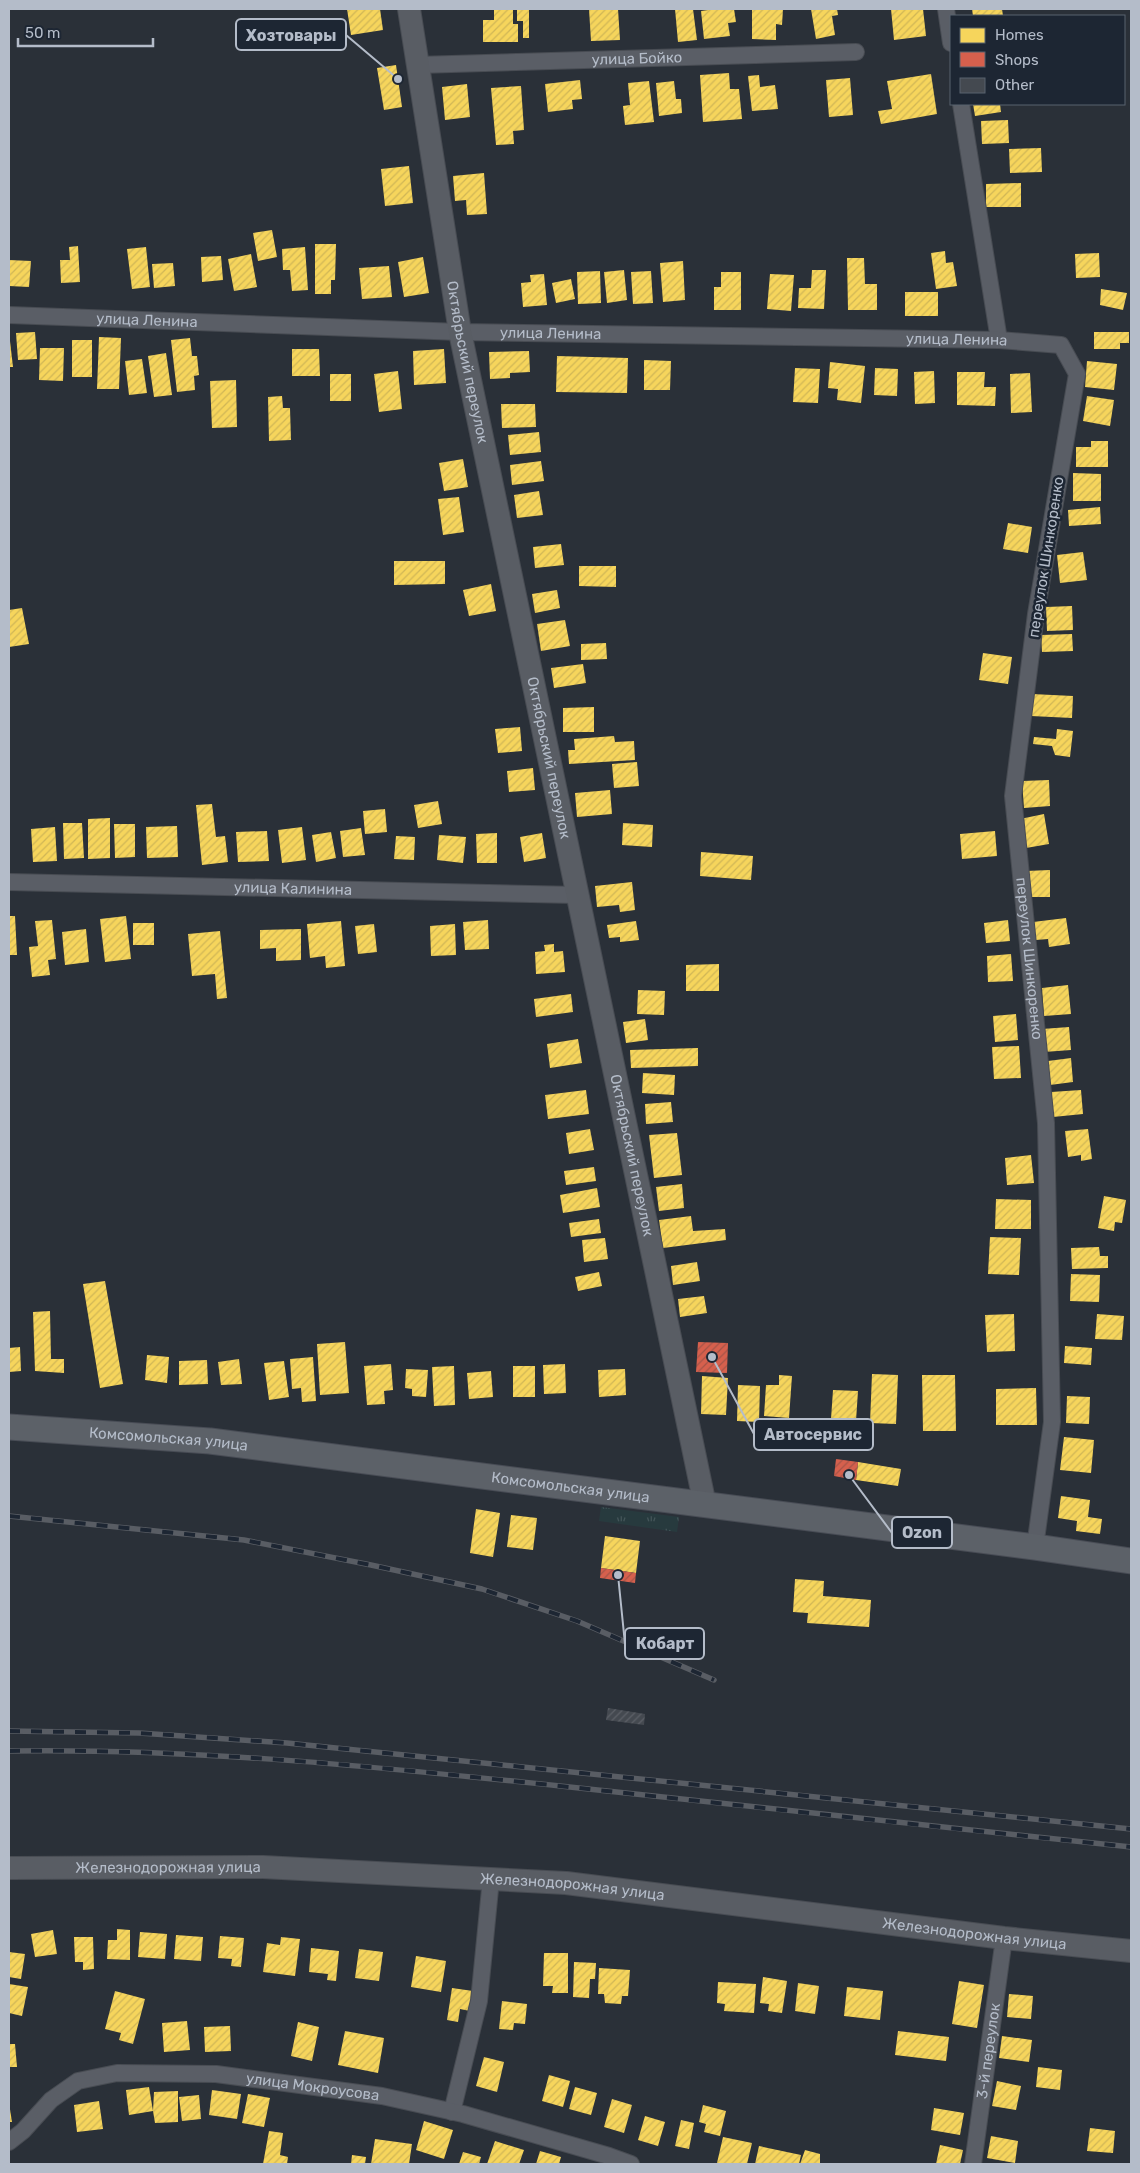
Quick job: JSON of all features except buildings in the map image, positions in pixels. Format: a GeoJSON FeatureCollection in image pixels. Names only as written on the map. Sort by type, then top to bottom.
{"type":"FeatureCollection","features":[{"type":"Feature","properties":{"kind":"main road","name":"Комсомольская улица"},"geometry":{"type":"LineString","coordinates":[[9,1427],[210,1441],[1131,1561]]}},
{"type":"Feature","properties":{"kind":"street","name":"Октябрьский переулок"},"geometry":{"type":"LineString","coordinates":[[409,9],[460,332],[576,895],[705,1505]]}},
{"type":"Feature","properties":{"kind":"street"},"geometry":{"type":"LineString","coordinates":[[946,9],[950,36]]}},
{"type":"Feature","properties":{"kind":"street","name":"улица Бойко"},"geometry":{"type":"LineString","coordinates":[[418,65],[856,52]]}},
{"type":"Feature","properties":{"kind":"street"},"geometry":{"type":"LineString","coordinates":[[961,105],[999,340]]}},
{"type":"Feature","properties":{"kind":"street","name":"улица Ленина"},"geometry":{"type":"LineString","coordinates":[[9,315],[460,332],[999,340],[1061,345],[1077,374]]}},
{"type":"Feature","properties":{"kind":"street","name":"переулок Шинкоренко"},"geometry":{"type":"LineString","coordinates":[[1035,1547],[1052,1422],[1046,1123],[1013,796],[1036,614],[1077,374]]}},
{"type":"Feature","properties":{"kind":"street","name":"улица Калинина"},"geometry":{"type":"LineString","coordinates":[[9,882],[576,895]]}},
{"type":"Feature","properties":{"kind":"street","name":"Железнодорожная улица"},"geometry":{"type":"LineString","coordinates":[[9,1868],[263,1867],[566,1883],[1004,1938],[1131,1950]]}},
{"type":"Feature","properties":{"kind":"street"},"geometry":{"type":"LineString","coordinates":[[452,2112],[479,2001],[491,1879]]}},
{"type":"Feature","properties":{"kind":"street","name":"3-й переулок"},"geometry":{"type":"LineString","coordinates":[[973,2164],[1004,1938]]}},
{"type":"Feature","properties":{"kind":"street","name":"улица Мокроусова"},"geometry":{"type":"LineString","coordinates":[[9,2142],[23,2131],[51,2100],[78,2081],[117,2073],[216,2074],[382,2096],[452,2112],[609,2156],[631,2164]]}},
{"type":"Feature","properties":{"kind":"green space"},"geometry":{"type":"Polygon","coordinates":[[[601,1507],[679,1517],[677,1532],[599,1521],[601,1507]]]}},
{"type":"Feature","properties":{"kind":"railway"},"geometry":{"type":"LineString","coordinates":[[9,1516],[244,1540],[482,1589],[577,1621],[714,1680]]}},
{"type":"Feature","properties":{"kind":"railway"},"geometry":{"type":"LineString","coordinates":[[9,1731],[139,1733],[287,1743],[1131,1829]]}},
{"type":"Feature","properties":{"kind":"railway"},"geometry":{"type":"LineString","coordinates":[[9,1751],[81,1751],[223,1756],[366,1767],[1131,1847]]}},
{"type":"Feature","properties":{"kind":"place","name":"Хозтовары"},"geometry":{"type":"Point","coordinates":[398,79]}},
{"type":"Feature","properties":{"kind":"place","name":"Автосервис"},"geometry":{"type":"Point","coordinates":[712,1357]}},
{"type":"Feature","properties":{"kind":"place","name":"Ozon"},"geometry":{"type":"Point","coordinates":[849,1475]}},
{"type":"Feature","properties":{"kind":"place","name":"Кобарт"},"geometry":{"type":"Point","coordinates":[618,1575]}}]}
